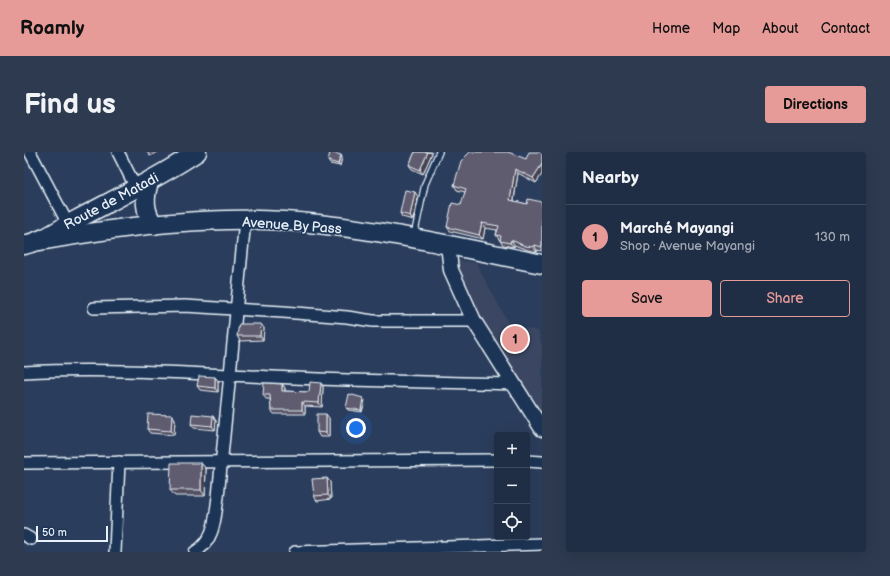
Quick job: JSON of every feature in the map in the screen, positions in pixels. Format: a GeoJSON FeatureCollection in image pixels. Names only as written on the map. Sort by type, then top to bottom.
{"type":"FeatureCollection","features":[{"type":"Feature","properties":{"kind":"highway","name":"Route de Matadi"},"geometry":{"type":"LineString","coordinates":[[32,243],[142,185],[197,152]]}},
{"type":"Feature","properties":{"kind":"highway"},"geometry":{"type":"LineString","coordinates":[[142,185],[148,216],[154,225]]}},
{"type":"Feature","properties":{"kind":"highway","name":"Avenue By Pass"},"geometry":{"type":"LineString","coordinates":[[32,243],[154,225],[245,220],[317,224],[414,238],[542,264]]}},
{"type":"Feature","properties":{"kind":"street"},"geometry":{"type":"LineString","coordinates":[[30,152],[68,224]]}},
{"type":"Feature","properties":{"kind":"street"},"geometry":{"type":"LineString","coordinates":[[118,152],[142,185]]}},
{"type":"Feature","properties":{"kind":"street"},"geometry":{"type":"LineString","coordinates":[[195,552],[205,544],[212,532],[218,497],[245,220]]}},
{"type":"Feature","properties":{"kind":"street"},"geometry":{"type":"LineString","coordinates":[[448,245],[451,270],[474,321],[542,429]]}},
{"type":"Feature","properties":{"kind":"street"},"geometry":{"type":"LineString","coordinates":[[94,308],[185,306],[347,317],[373,321],[474,321]]}},
{"type":"Feature","properties":{"kind":"street"},"geometry":{"type":"LineString","coordinates":[[24,372],[71,369],[515,384]]}},
{"type":"Feature","properties":{"kind":"street"},"geometry":{"type":"LineString","coordinates":[[24,463],[221,463],[494,460]]}},
{"type":"Feature","properties":{"kind":"street"},"geometry":{"type":"LineString","coordinates":[[530,461],[542,462]]}},
{"type":"Feature","properties":{"kind":"street"},"geometry":{"type":"LineString","coordinates":[[115,552],[119,462]]}},
{"type":"Feature","properties":{"kind":"street"},"geometry":{"type":"LineString","coordinates":[[295,552],[395,550],[542,544]]}},
{"type":"Feature","properties":{"kind":"lane"},"geometry":{"type":"LineString","coordinates":[[414,238],[425,184],[439,152]]}},
{"type":"Feature","properties":{"kind":"shaded area"},"geometry":{"type":"Polygon","coordinates":[[[455,260],[476,263],[509,324],[538,331],[542,347],[542,421],[477,320],[455,260]]]}},
{"type":"Feature","properties":{"kind":"building"},"geometry":{"type":"Polygon","coordinates":[[[330,152],[341,155],[338,164],[328,161],[330,152]]]}},
{"type":"Feature","properties":{"kind":"building"},"geometry":{"type":"Polygon","coordinates":[[[415,152],[428,152],[420,170],[409,165],[415,152]]]}},
{"type":"Feature","properties":{"kind":"building"},"geometry":{"type":"Polygon","coordinates":[[[470,152],[508,152],[526,159],[529,152],[542,152],[542,164],[533,178],[515,169],[510,200],[527,204],[528,199],[542,202],[542,247],[534,245],[533,247],[525,246],[511,240],[510,243],[500,241],[501,236],[496,235],[499,226],[482,223],[479,235],[447,227],[452,203],[461,205],[466,189],[454,185],[461,161],[470,152]]]}},
{"type":"Feature","properties":{"kind":"building"},"geometry":{"type":"Polygon","coordinates":[[[405,190],[415,192],[410,216],[400,213],[405,190]]]}},
{"type":"Feature","properties":{"kind":"building"},"geometry":{"type":"Polygon","coordinates":[[[239,324],[261,324],[260,336],[237,336],[239,324]]]}},
{"type":"Feature","properties":{"kind":"building"},"geometry":{"type":"Polygon","coordinates":[[[199,376],[215,377],[215,388],[197,386],[199,376]]]}},
{"type":"Feature","properties":{"kind":"building"},"geometry":{"type":"Polygon","coordinates":[[[310,382],[321,383],[319,403],[302,402],[302,410],[271,410],[270,395],[263,395],[264,383],[282,384],[282,391],[309,392],[310,382]]]}},
{"type":"Feature","properties":{"kind":"building"},"geometry":{"type":"Polygon","coordinates":[[[349,394],[363,398],[361,410],[346,408],[349,394]]]}},
{"type":"Feature","properties":{"kind":"building"},"geometry":{"type":"Polygon","coordinates":[[[148,414],[172,415],[171,431],[147,429],[148,414]]]}},
{"type":"Feature","properties":{"kind":"building"},"geometry":{"type":"Polygon","coordinates":[[[192,414],[213,416],[212,426],[191,424],[192,414]]]}},
{"type":"Feature","properties":{"kind":"building"},"geometry":{"type":"Polygon","coordinates":[[[317,414],[326,414],[326,433],[317,432],[317,414]]]}},
{"type":"Feature","properties":{"kind":"building"},"geometry":{"type":"Polygon","coordinates":[[[171,463],[201,463],[201,490],[170,490],[171,463]]]}},
{"type":"Feature","properties":{"kind":"building"},"geometry":{"type":"Polygon","coordinates":[[[327,478],[328,495],[314,496],[312,479],[327,478]]]}},
{"type":"Feature","properties":{"kind":"place","name":"Marché Mayangi"},"geometry":{"type":"Point","coordinates":[515,339]}}]}
